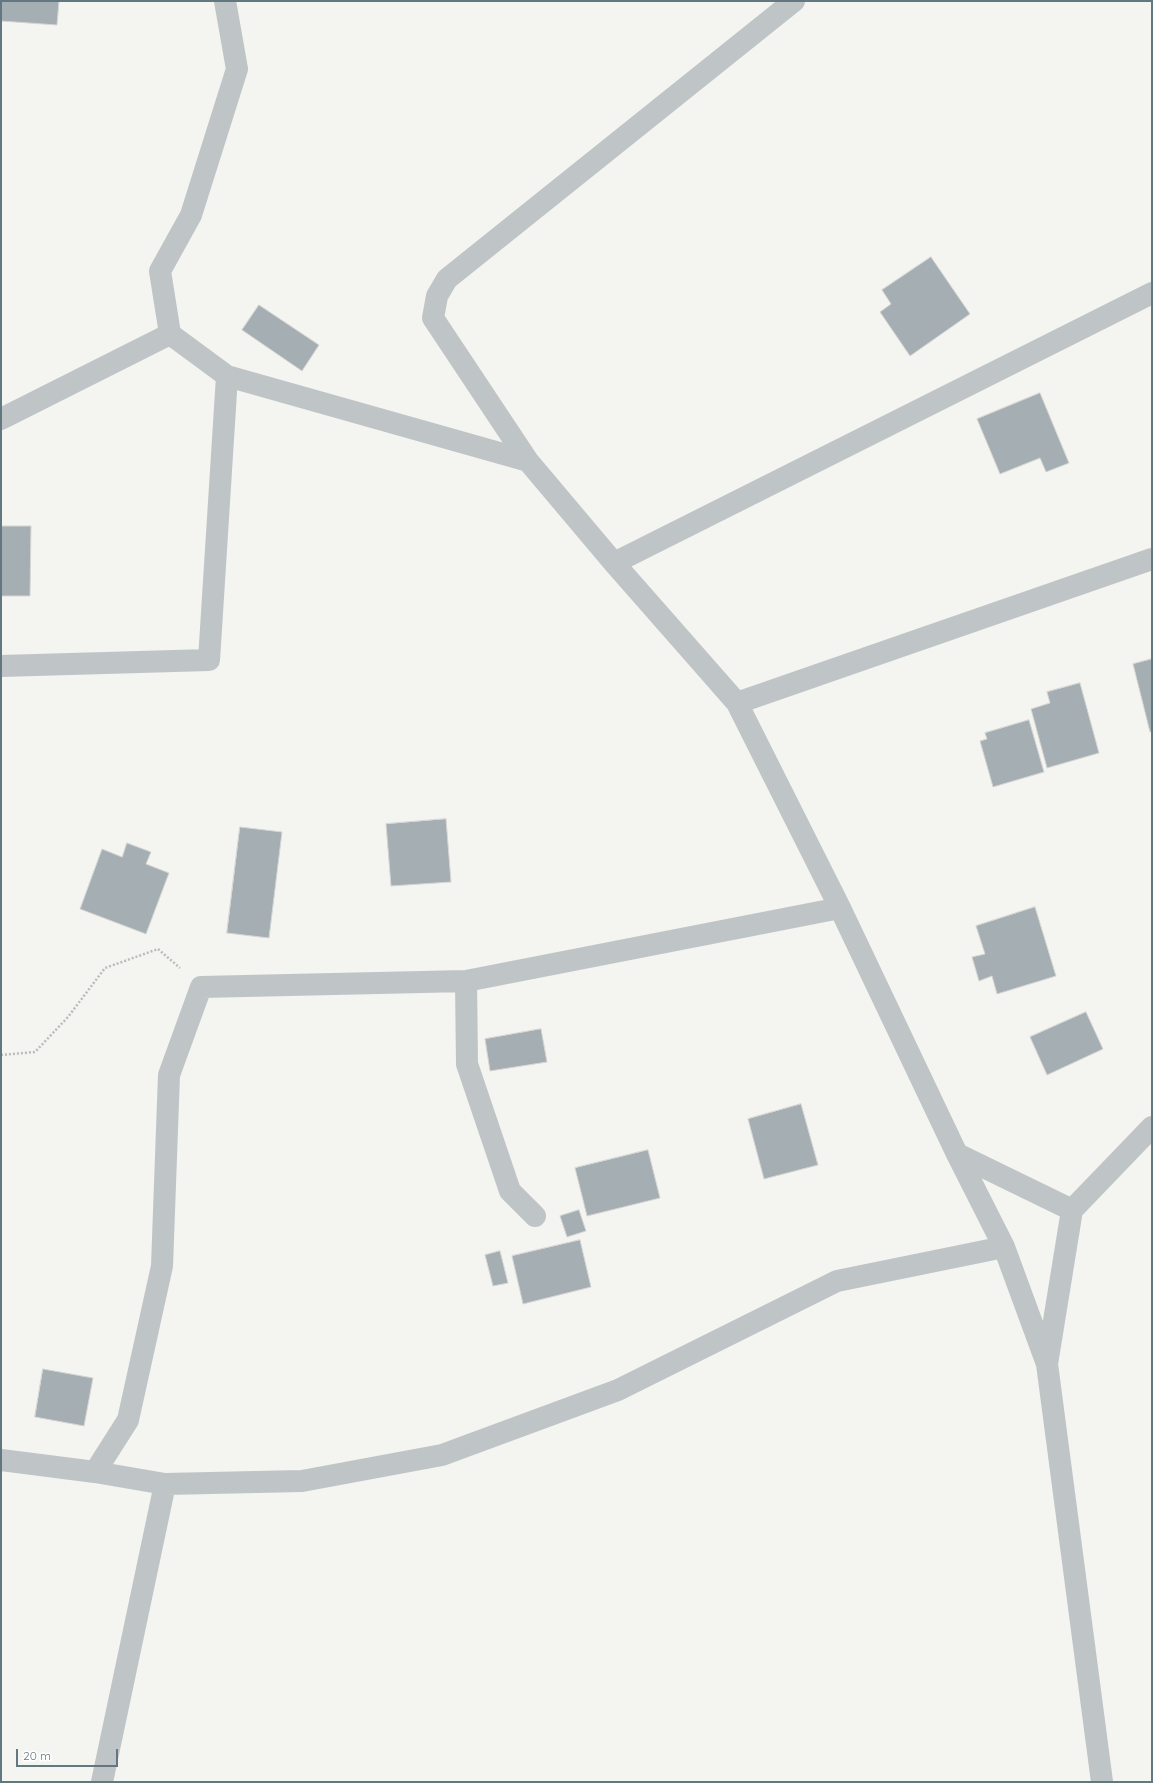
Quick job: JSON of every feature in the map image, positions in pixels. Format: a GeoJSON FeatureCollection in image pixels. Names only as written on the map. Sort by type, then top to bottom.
{"type":"FeatureCollection","features":[{"type":"Feature","properties":{"kind":"street"},"geometry":{"type":"LineString","coordinates":[[225,1],[237,69],[191,216],[160,271],[170,334],[227,376],[528,461]]}},
{"type":"Feature","properties":{"kind":"street"},"geometry":{"type":"LineString","coordinates":[[794,1],[447,279],[437,296],[433,318],[528,461],[614,563],[737,703],[840,908],[957,1154],[1004,1247],[1047,1364],[1102,1782]]}},
{"type":"Feature","properties":{"kind":"street"},"geometry":{"type":"LineString","coordinates":[[614,563],[1152,293]]}},
{"type":"Feature","properties":{"kind":"street"},"geometry":{"type":"LineString","coordinates":[[1,419],[170,334]]}},
{"type":"Feature","properties":{"kind":"street"},"geometry":{"type":"LineString","coordinates":[[1,666],[209,660],[227,376]]}},
{"type":"Feature","properties":{"kind":"street"},"geometry":{"type":"LineString","coordinates":[[737,703],[1152,559]]}},
{"type":"Feature","properties":{"kind":"street"},"geometry":{"type":"LineString","coordinates":[[95,1472],[128,1420],[162,1266],[169,1075],[201,987],[466,981],[840,908]]}},
{"type":"Feature","properties":{"kind":"street"},"geometry":{"type":"LineString","coordinates":[[466,981],[468,1064],[510,1191],[535,1216]]}},
{"type":"Feature","properties":{"kind":"street"},"geometry":{"type":"LineString","coordinates":[[1047,1364],[1072,1210],[1152,1127]]}},
{"type":"Feature","properties":{"kind":"street"},"geometry":{"type":"LineString","coordinates":[[957,1154],[1072,1210]]}},
{"type":"Feature","properties":{"kind":"street"},"geometry":{"type":"LineString","coordinates":[[1,1460],[95,1472],[165,1484],[302,1482],[442,1455],[618,1390],[837,1281],[1004,1247]]}},
{"type":"Feature","properties":{"kind":"street"},"geometry":{"type":"LineString","coordinates":[[102,1782],[165,1484]]}},
{"type":"Feature","properties":{"kind":"path"},"geometry":{"type":"LineString","coordinates":[[1,1055],[35,1052],[68,1017],[105,968],[158,949],[201,987]]}},
{"type":"Feature","properties":{"kind":"building"},"geometry":{"type":"Polygon","coordinates":[[[1,1],[59,1],[57,25],[1,21],[1,1]]]}},
{"type":"Feature","properties":{"kind":"building"},"geometry":{"type":"Polygon","coordinates":[[[931,257],[970,314],[910,356],[880,312],[891,304],[882,290],[931,257]]]}},
{"type":"Feature","properties":{"kind":"building"},"geometry":{"type":"Polygon","coordinates":[[[259,305],[319,345],[302,371],[242,330],[259,305]]]}},
{"type":"Feature","properties":{"kind":"building"},"geometry":{"type":"Polygon","coordinates":[[[1040,393],[1069,463],[1046,472],[1040,458],[1000,474],[977,419],[1040,393]]]}},
{"type":"Feature","properties":{"kind":"building"},"geometry":{"type":"Polygon","coordinates":[[[1,526],[31,526],[30,596],[1,596],[1,526]]]}},
{"type":"Feature","properties":{"kind":"building"},"geometry":{"type":"Polygon","coordinates":[[[1152,659],[1152,731],[1150,732],[1133,664],[1152,659]]]}},
{"type":"Feature","properties":{"kind":"building"},"geometry":{"type":"Polygon","coordinates":[[[1080,683],[1099,753],[1047,768],[1031,709],[1050,703],[1047,692],[1080,683]]]}},
{"type":"Feature","properties":{"kind":"building"},"geometry":{"type":"Polygon","coordinates":[[[1029,720],[1044,772],[993,787],[980,741],[987,739],[985,733],[1029,720]]]}},
{"type":"Feature","properties":{"kind":"building"},"geometry":{"type":"Polygon","coordinates":[[[446,819],[451,882],[391,886],[386,824],[446,819]]]}},
{"type":"Feature","properties":{"kind":"building"},"geometry":{"type":"Polygon","coordinates":[[[240,827],[282,832],[269,938],[227,933],[240,827]]]}},
{"type":"Feature","properties":{"kind":"building"},"geometry":{"type":"Polygon","coordinates":[[[127,843],[151,852],[146,864],[169,873],[146,934],[80,909],[102,849],[122,857],[127,843]]]}},
{"type":"Feature","properties":{"kind":"building"},"geometry":{"type":"Polygon","coordinates":[[[1035,907],[1056,976],[997,994],[992,976],[979,981],[972,957],[985,954],[976,926],[1035,907]]]}},
{"type":"Feature","properties":{"kind":"building"},"geometry":{"type":"Polygon","coordinates":[[[1086,1012],[1103,1049],[1047,1075],[1030,1037],[1086,1012]]]}},
{"type":"Feature","properties":{"kind":"building"},"geometry":{"type":"Polygon","coordinates":[[[541,1029],[547,1062],[490,1071],[485,1039],[541,1029]]]}},
{"type":"Feature","properties":{"kind":"building"},"geometry":{"type":"Polygon","coordinates":[[[801,1104],[818,1165],[764,1179],[748,1119],[801,1104]]]}},
{"type":"Feature","properties":{"kind":"building"},"geometry":{"type":"Polygon","coordinates":[[[648,1150],[660,1198],[587,1216],[575,1168],[648,1150]]]}},
{"type":"Feature","properties":{"kind":"building"},"geometry":{"type":"Polygon","coordinates":[[[579,1210],[586,1231],[567,1237],[560,1216],[579,1210]]]}},
{"type":"Feature","properties":{"kind":"building"},"geometry":{"type":"Polygon","coordinates":[[[580,1240],[591,1287],[523,1304],[512,1256],[580,1240]]]}},
{"type":"Feature","properties":{"kind":"building"},"geometry":{"type":"Polygon","coordinates":[[[500,1251],[508,1283],[493,1286],[485,1255],[500,1251]]]}},
{"type":"Feature","properties":{"kind":"building"},"geometry":{"type":"Polygon","coordinates":[[[43,1369],[93,1378],[84,1426],[35,1417],[43,1369]]]}}]}
